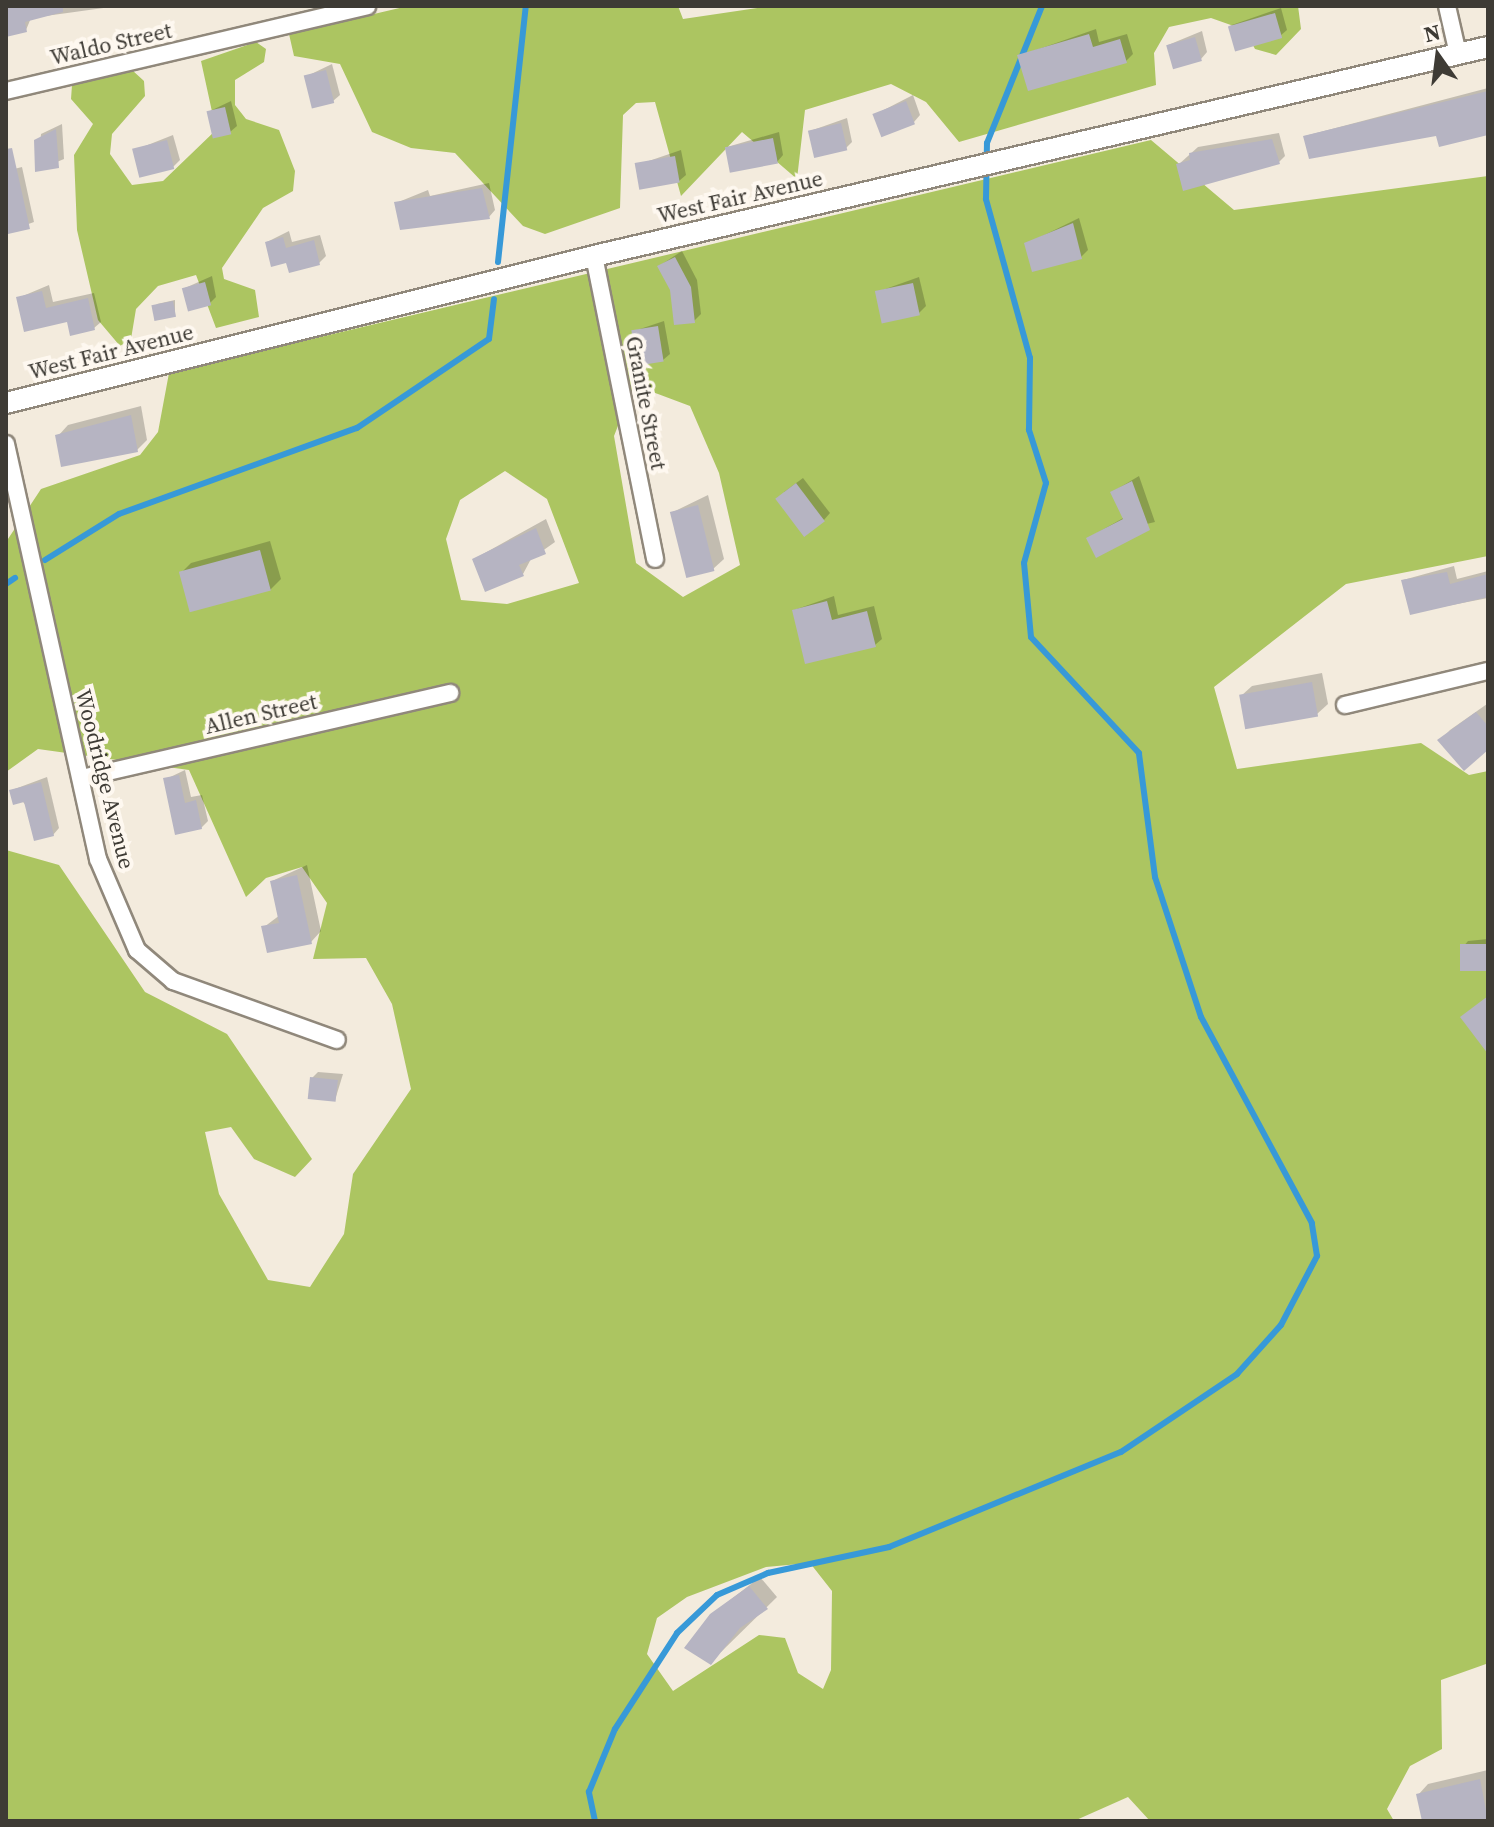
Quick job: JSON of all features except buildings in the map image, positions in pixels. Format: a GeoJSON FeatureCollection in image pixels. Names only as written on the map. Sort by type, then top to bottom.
{"type":"FeatureCollection","features":[{"type":"Feature","properties":{"kind":"street","name":"Waldo Street"},"geometry":{"type":"LineString","coordinates":[[6,91],[367,6]]}},
{"type":"Feature","properties":{"kind":"street"},"geometry":{"type":"LineString","coordinates":[[1447,6],[1458,54]]}},
{"type":"Feature","properties":{"kind":"street","name":"West Fair Avenue"},"geometry":{"type":"LineString","coordinates":[[6,403],[594,256],[1488,47]]}},
{"type":"Feature","properties":{"kind":"street","name":"Granite Street"},"geometry":{"type":"LineString","coordinates":[[594,256],[655,559]]}},
{"type":"Feature","properties":{"kind":"street","name":"Woodridge Avenue"},"geometry":{"type":"LineString","coordinates":[[6,444],[98,859],[137,950],[173,981],[337,1040]]}},
{"type":"Feature","properties":{"kind":"street"},"geometry":{"type":"LineString","coordinates":[[1345,705],[1488,671]]}},
{"type":"Feature","properties":{"kind":"street","name":"Allen Street"},"geometry":{"type":"LineString","coordinates":[[82,778],[450,693]]}},
{"type":"Feature","properties":{"kind":"green space"},"geometry":{"type":"Polygon","coordinates":[[[408,6],[678,6],[683,19],[771,6],[1298,6],[1301,29],[1276,55],[1255,49],[1245,30],[1211,18],[1169,27],[1154,53],[1156,85],[959,142],[926,102],[891,84],[805,110],[797,179],[742,132],[681,196],[655,102],[636,103],[623,115],[620,208],[545,234],[523,226],[455,153],[411,148],[372,132],[340,64],[294,56],[289,34],[408,6]]]}},
{"type":"Feature","properties":{"kind":"green space"},"geometry":{"type":"Polygon","coordinates":[[[256,42],[266,49],[264,62],[235,80],[235,105],[246,119],[279,130],[295,171],[293,191],[263,208],[222,268],[224,279],[255,290],[259,317],[216,328],[196,275],[158,286],[136,309],[131,339],[120,346],[98,320],[77,230],[74,155],[93,124],[71,99],[72,85],[132,70],[144,81],[145,96],[112,134],[110,154],[132,185],[163,181],[216,130],[201,61],[256,42]]]}},
{"type":"Feature","properties":{"kind":"green space"},"geometry":{"type":"Polygon","coordinates":[[[1151,140],[1234,210],[1488,176],[1488,556],[1346,584],[1214,687],[1237,769],[1421,743],[1469,775],[1488,771],[1488,1760],[1486,1664],[1441,1680],[1442,1749],[1410,1766],[1387,1809],[1394,1821],[1150,1821],[1128,1797],[1074,1821],[6,1821],[6,850],[59,865],[145,992],[227,1034],[312,1159],[295,1177],[254,1159],[231,1127],[205,1132],[219,1194],[268,1280],[310,1287],[344,1234],[353,1174],[411,1089],[392,1004],[366,958],[313,959],[327,903],[302,867],[266,878],[246,897],[189,770],[38,749],[6,772],[6,542],[41,489],[140,455],[158,432],[169,373],[1151,140]],[[634,385],[614,436],[636,563],[683,597],[740,565],[719,473],[690,406],[634,385]],[[505,471],[460,500],[446,539],[461,600],[507,604],[579,583],[547,499],[505,471]],[[810,1563],[766,1567],[687,1597],[657,1618],[647,1654],[673,1691],[759,1635],[785,1638],[798,1673],[823,1689],[831,1670],[832,1591],[810,1563]]]}},
{"type":"Feature","properties":{"kind":"waterway"},"geometry":{"type":"LineString","coordinates":[[498,262],[526,6]]}},
{"type":"Feature","properties":{"kind":"waterway"},"geometry":{"type":"LineString","coordinates":[[595,1821],[589,1792],[615,1729],[677,1633],[717,1595],[768,1573],[889,1547],[1121,1452],[1237,1374],[1281,1325],[1317,1256],[1312,1223],[1201,1017],[1155,877],[1139,753],[1031,637],[1024,563],[1046,483],[1029,430],[1030,358],[986,199],[987,143],[1042,6]]}},
{"type":"Feature","properties":{"kind":"waterway"},"geometry":{"type":"LineString","coordinates":[[45,560],[119,514],[357,428],[489,339],[494,299]]}},
{"type":"Feature","properties":{"kind":"waterway"},"geometry":{"type":"LineString","coordinates":[[6,584],[15,578]]}}]}
